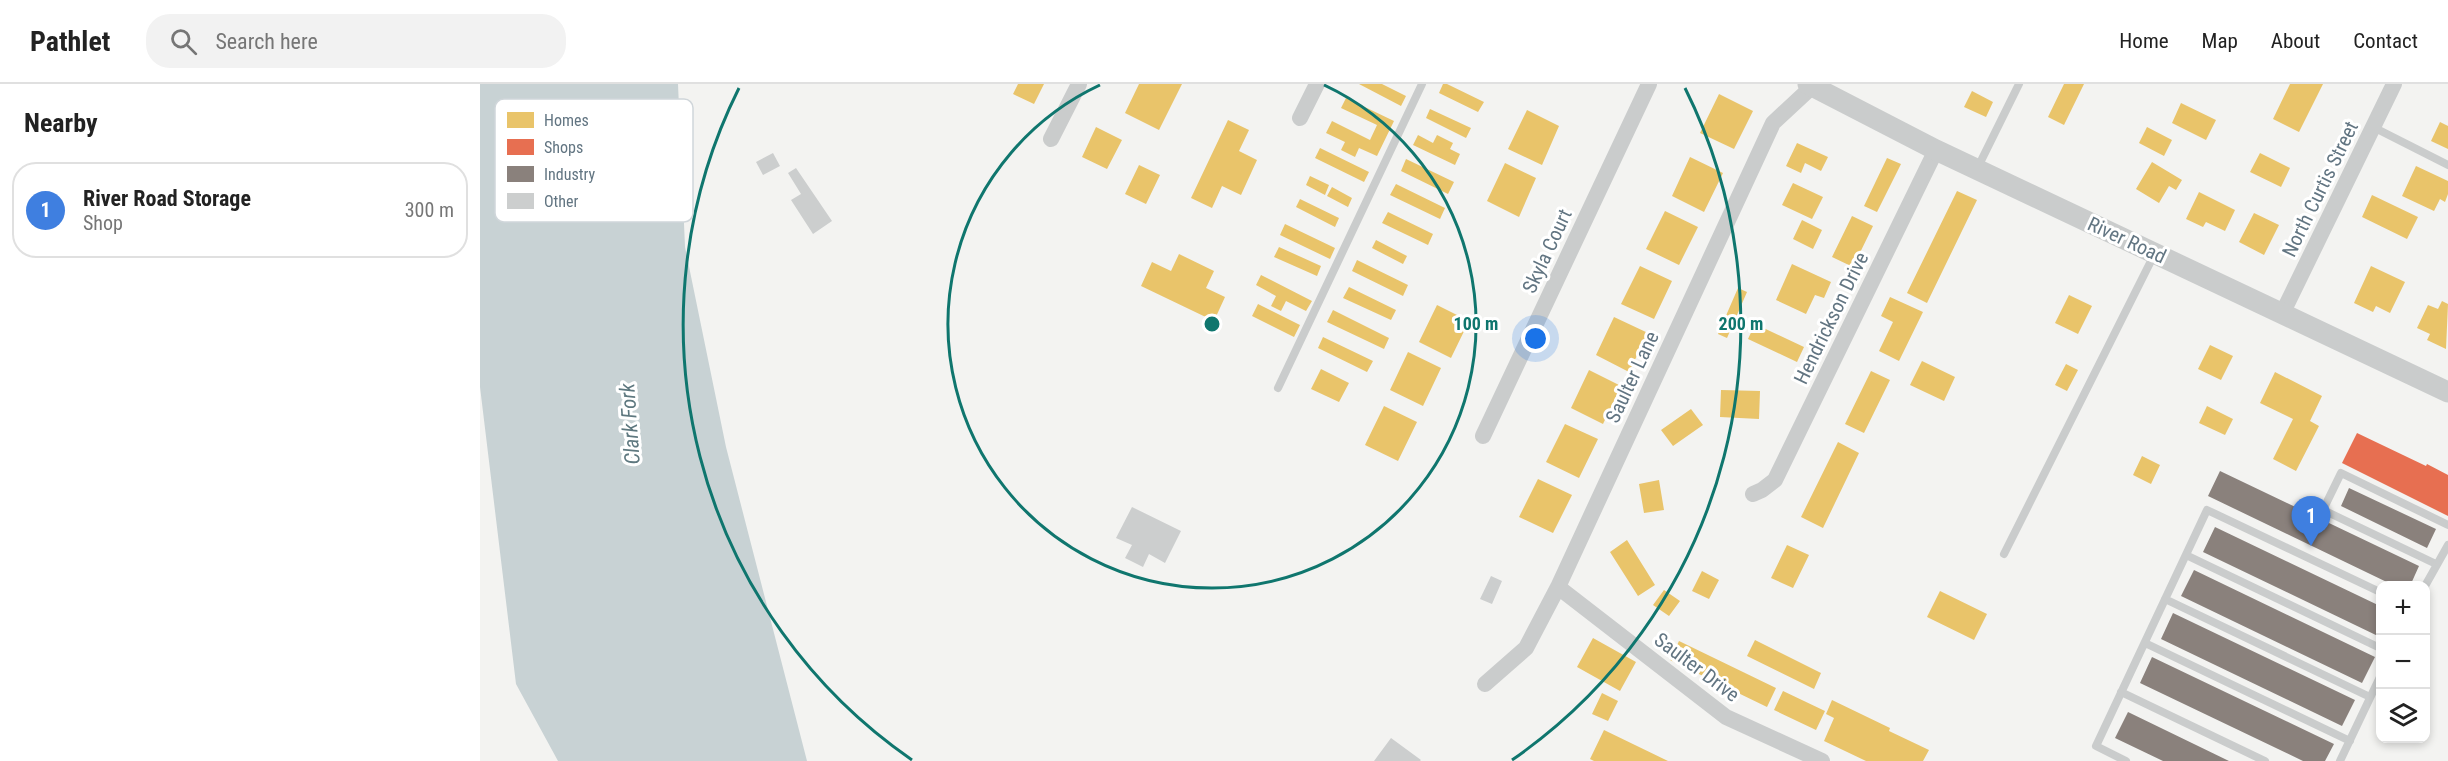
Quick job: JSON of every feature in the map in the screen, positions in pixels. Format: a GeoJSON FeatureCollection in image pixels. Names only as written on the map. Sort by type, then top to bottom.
{"type":"FeatureCollection","features":[{"type":"Feature","properties":{"kind":"street"},"geometry":{"type":"LineString","coordinates":[[1051,139],[1079,84]]}},
{"type":"Feature","properties":{"kind":"street"},"geometry":{"type":"LineString","coordinates":[[1300,118],[1317,84]]}},
{"type":"Feature","properties":{"kind":"street","name":"Skyla Court"},"geometry":{"type":"LineString","coordinates":[[1483,436],[1649,84]]}},
{"type":"Feature","properties":{"kind":"street","name":"North Curtis Street"},"geometry":{"type":"LineString","coordinates":[[2283,312],[2394,84]]}},
{"type":"Feature","properties":{"kind":"street","name":"River Road"},"geometry":{"type":"LineString","coordinates":[[1813,85],[1936,150],[2283,312],[2448,392]]}},
{"type":"Feature","properties":{"kind":"street","name":"Saulter Lane"},"geometry":{"type":"LineString","coordinates":[[1485,684],[1526,648],[1558,587],[1773,123],[1813,85]]}},
{"type":"Feature","properties":{"kind":"street","name":"Hendrickson Drive"},"geometry":{"type":"LineString","coordinates":[[1753,494],[1775,480],[1936,150]]}},
{"type":"Feature","properties":{"kind":"street","name":"Saulter Drive"},"geometry":{"type":"LineString","coordinates":[[1558,587],[1726,717],[1822,761]]}},
{"type":"Feature","properties":{"kind":"lane"},"geometry":{"type":"LineString","coordinates":[[1278,388],[1422,84]]}},
{"type":"Feature","properties":{"kind":"lane"},"geometry":{"type":"LineString","coordinates":[[1976,169],[2019,84]]}},
{"type":"Feature","properties":{"kind":"lane"},"geometry":{"type":"LineString","coordinates":[[2373,127],[2448,165]]}},
{"type":"Feature","properties":{"kind":"lane"},"geometry":{"type":"LineString","coordinates":[[2004,554],[2155,252]]}},
{"type":"Feature","properties":{"kind":"lane"},"geometry":{"type":"LineString","coordinates":[[2436,564],[2323,510],[2341,473],[2448,525]]}},
{"type":"Feature","properties":{"kind":"lane"},"geometry":{"type":"LineString","coordinates":[[2126,761],[2096,746],[2207,510],[2376,590]]}},
{"type":"Feature","properties":{"kind":"lane"},"geometry":{"type":"LineString","coordinates":[[2427,581],[2448,545]]}},
{"type":"Feature","properties":{"kind":"lane"},"geometry":{"type":"LineString","coordinates":[[2186,555],[2376,646]]}},
{"type":"Feature","properties":{"kind":"lane"},"geometry":{"type":"LineString","coordinates":[[2165,599],[2370,697]]}},
{"type":"Feature","properties":{"kind":"lane"},"geometry":{"type":"LineString","coordinates":[[2145,643],[2350,741]]}},
{"type":"Feature","properties":{"kind":"lane"},"geometry":{"type":"LineString","coordinates":[[2340,761],[2376,685]]}},
{"type":"Feature","properties":{"kind":"lane"},"geometry":{"type":"LineString","coordinates":[[2121,692],[2265,761]]}},
{"type":"Feature","properties":{"kind":"water","name":"Clark Fork"},"geometry":{"type":"Polygon","coordinates":[[[480,84],[678,84],[679,99],[495,99],[495,222],[684,222],[685,247],[726,447],[807,761],[558,761],[516,684],[480,387],[480,84]]]}},
{"type":"Feature","properties":{"kind":"building: Homes"},"geometry":{"type":"Polygon","coordinates":[[[1018,84],[1044,84],[1034,104],[1013,94],[1018,84]]]}},
{"type":"Feature","properties":{"kind":"building: Homes"},"geometry":{"type":"Polygon","coordinates":[[[1139,84],[1182,84],[1159,130],[1125,113],[1139,84]]]}},
{"type":"Feature","properties":{"kind":"building: Homes"},"geometry":{"type":"Polygon","coordinates":[[[1359,84],[1382,84],[1406,96],[1401,106],[1359,84]]]}},
{"type":"Feature","properties":{"kind":"building: Homes"},"geometry":{"type":"Polygon","coordinates":[[[1443,84],[1484,102],[1478,112],[1439,93],[1443,84]]]}},
{"type":"Feature","properties":{"kind":"building: Homes"},"geometry":{"type":"Polygon","coordinates":[[[2064,84],[2084,84],[2064,125],[2048,117],[2064,84]]]}},
{"type":"Feature","properties":{"kind":"building: Homes"},"geometry":{"type":"Polygon","coordinates":[[[2290,84],[2323,84],[2299,132],[2273,119],[2290,84]]]}},
{"type":"Feature","properties":{"kind":"building: Homes"},"geometry":{"type":"Polygon","coordinates":[[[1972,91],[1993,102],[1986,117],[1964,107],[1972,91]]]}},
{"type":"Feature","properties":{"kind":"building: Homes"},"geometry":{"type":"Polygon","coordinates":[[[1719,94],[1753,111],[1734,149],[1700,133],[1719,94]]]}},
{"type":"Feature","properties":{"kind":"building: Homes"},"geometry":{"type":"Polygon","coordinates":[[[1346,98],[1394,121],[1377,156],[1359,148],[1355,157],[1341,150],[1345,142],[1326,133],[1332,121],[1370,140],[1377,125],[1341,108],[1346,98]]]}},
{"type":"Feature","properties":{"kind":"building: Homes"},"geometry":{"type":"Polygon","coordinates":[[[2181,103],[2216,120],[2206,140],[2172,123],[2181,103]]]}},
{"type":"Feature","properties":{"kind":"building: Homes"},"geometry":{"type":"Polygon","coordinates":[[[1430,109],[1471,128],[1466,138],[1426,118],[1430,109]]]}},
{"type":"Feature","properties":{"kind":"building: Homes"},"geometry":{"type":"Polygon","coordinates":[[[1527,110],[1559,126],[1542,165],[1508,149],[1527,110]]]}},
{"type":"Feature","properties":{"kind":"building: Homes"},"geometry":{"type":"Polygon","coordinates":[[[1228,120],[1249,130],[1239,151],[1257,160],[1241,195],[1222,186],[1212,208],[1191,198],[1228,120]]]}},
{"type":"Feature","properties":{"kind":"building: Homes"},"geometry":{"type":"Polygon","coordinates":[[[2440,122],[2448,126],[2448,149],[2431,141],[2440,122]]]}},
{"type":"Feature","properties":{"kind":"building: Homes"},"geometry":{"type":"Polygon","coordinates":[[[1096,127],[1122,140],[1107,169],[1082,157],[1096,127]]]}},
{"type":"Feature","properties":{"kind":"building: Homes"},"geometry":{"type":"Polygon","coordinates":[[[2147,127],[2172,140],[2164,156],[2139,143],[2147,127]]]}},
{"type":"Feature","properties":{"kind":"building: Homes"},"geometry":{"type":"Polygon","coordinates":[[[1418,135],[1433,143],[1437,135],[1453,143],[1450,149],[1460,154],[1455,165],[1413,145],[1418,135]]]}},
{"type":"Feature","properties":{"kind":"building: Homes"},"geometry":{"type":"Polygon","coordinates":[[[1797,143],[1828,157],[1821,171],[1805,163],[1801,173],[1786,166],[1797,143]]]}},
{"type":"Feature","properties":{"kind":"building: Homes"},"geometry":{"type":"Polygon","coordinates":[[[1320,148],[1369,172],[1364,182],[1315,158],[1320,148]]]}},
{"type":"Feature","properties":{"kind":"building: Homes"},"geometry":{"type":"Polygon","coordinates":[[[2260,153],[2290,168],[2281,187],[2250,172],[2260,153]]]}},
{"type":"Feature","properties":{"kind":"building: Homes"},"geometry":{"type":"Polygon","coordinates":[[[1690,157],[1723,173],[1704,212],[1672,196],[1690,157]]]}},
{"type":"Feature","properties":{"kind":"building: Homes"},"geometry":{"type":"Polygon","coordinates":[[[1887,158],[1901,164],[1877,212],[1864,206],[1887,158]]]}},
{"type":"Feature","properties":{"kind":"building: Homes"},"geometry":{"type":"Polygon","coordinates":[[[1406,159],[1454,182],[1448,194],[1401,171],[1406,159]]]}},
{"type":"Feature","properties":{"kind":"building: Homes"},"geometry":{"type":"Polygon","coordinates":[[[2152,162],[2182,180],[2176,190],[2169,186],[2159,203],[2136,189],[2152,162]]]}},
{"type":"Feature","properties":{"kind":"building: Homes"},"geometry":{"type":"Polygon","coordinates":[[[1505,163],[1536,178],[1519,217],[1487,201],[1505,163]]]}},
{"type":"Feature","properties":{"kind":"building: Homes"},"geometry":{"type":"Polygon","coordinates":[[[1139,165],[1160,175],[1146,204],[1125,194],[1139,165]]]}},
{"type":"Feature","properties":{"kind":"building: Homes"},"geometry":{"type":"Polygon","coordinates":[[[2416,166],[2448,181],[2448,194],[2445,202],[2440,199],[2434,211],[2402,196],[2416,166]]]}},
{"type":"Feature","properties":{"kind":"building: Homes"},"geometry":{"type":"Polygon","coordinates":[[[1310,176],[1329,185],[1325,195],[1306,185],[1310,176]]]}},
{"type":"Feature","properties":{"kind":"building: Homes"},"geometry":{"type":"Polygon","coordinates":[[[1793,183],[1823,197],[1812,219],[1782,205],[1793,183]]]}},
{"type":"Feature","properties":{"kind":"building: Homes"},"geometry":{"type":"Polygon","coordinates":[[[1396,184],[1445,208],[1440,219],[1390,195],[1396,184]]]}},
{"type":"Feature","properties":{"kind":"building: Homes"},"geometry":{"type":"Polygon","coordinates":[[[1332,187],[1352,198],[1348,207],[1327,196],[1332,187]]]}},
{"type":"Feature","properties":{"kind":"building: Homes"},"geometry":{"type":"Polygon","coordinates":[[[1957,191],[1977,200],[1927,303],[1907,293],[1957,191]]]}},
{"type":"Feature","properties":{"kind":"building: Homes"},"geometry":{"type":"Polygon","coordinates":[[[2199,192],[2235,210],[2225,231],[2206,222],[2203,227],[2186,219],[2199,192]]]}},
{"type":"Feature","properties":{"kind":"building: Homes"},"geometry":{"type":"Polygon","coordinates":[[[2372,195],[2418,217],[2407,239],[2362,217],[2372,195]]]}},
{"type":"Feature","properties":{"kind":"building: Homes"},"geometry":{"type":"Polygon","coordinates":[[[1300,199],[1339,218],[1335,227],[1296,207],[1300,199]]]}},
{"type":"Feature","properties":{"kind":"building: Homes"},"geometry":{"type":"Polygon","coordinates":[[[1665,211],[1698,227],[1679,265],[1646,249],[1665,211]]]}},
{"type":"Feature","properties":{"kind":"building: Homes"},"geometry":{"type":"Polygon","coordinates":[[[1388,212],[1433,234],[1428,245],[1382,223],[1388,212]]]}},
{"type":"Feature","properties":{"kind":"building: Homes"},"geometry":{"type":"Polygon","coordinates":[[[2254,213],[2279,225],[2264,255],[2239,242],[2254,213]]]}},
{"type":"Feature","properties":{"kind":"building: Homes"},"geometry":{"type":"Polygon","coordinates":[[[1852,216],[1873,226],[1853,267],[1832,257],[1852,216]]]}},
{"type":"Feature","properties":{"kind":"building: Homes"},"geometry":{"type":"Polygon","coordinates":[[[1802,220],[1822,230],[1813,249],[1793,239],[1802,220]]]}},
{"type":"Feature","properties":{"kind":"building: Homes"},"geometry":{"type":"Polygon","coordinates":[[[1285,224],[1335,248],[1330,259],[1280,235],[1285,224]]]}},
{"type":"Feature","properties":{"kind":"building: Homes"},"geometry":{"type":"Polygon","coordinates":[[[1376,240],[1407,256],[1403,264],[1372,248],[1376,240]]]}},
{"type":"Feature","properties":{"kind":"building: Homes"},"geometry":{"type":"Polygon","coordinates":[[[1279,247],[1321,266],[1317,276],[1274,257],[1279,247]]]}},
{"type":"Feature","properties":{"kind":"building: Homes"},"geometry":{"type":"Polygon","coordinates":[[[1179,254],[1214,271],[1206,288],[1225,297],[1214,321],[1141,286],[1152,262],[1171,271],[1179,254]]]}},
{"type":"Feature","properties":{"kind":"building: Homes"},"geometry":{"type":"Polygon","coordinates":[[[1357,260],[1408,285],[1403,296],[1352,271],[1357,260]]]}},
{"type":"Feature","properties":{"kind":"building: Homes"},"geometry":{"type":"Polygon","coordinates":[[[1792,264],[1831,282],[1824,298],[1815,295],[1806,314],[1776,300],[1792,264]]]}},
{"type":"Feature","properties":{"kind":"building: Homes"},"geometry":{"type":"Polygon","coordinates":[[[1640,266],[1672,281],[1654,319],[1621,304],[1640,266]]]}},
{"type":"Feature","properties":{"kind":"building: Homes"},"geometry":{"type":"Polygon","coordinates":[[[2371,266],[2405,282],[2390,313],[2376,306],[2373,312],[2354,303],[2371,266]]]}},
{"type":"Feature","properties":{"kind":"building: Homes"},"geometry":{"type":"Polygon","coordinates":[[[1261,275],[1312,301],[1306,311],[1286,301],[1281,311],[1271,306],[1276,296],[1256,285],[1261,275]]]}},
{"type":"Feature","properties":{"kind":"building: Homes"},"geometry":{"type":"Polygon","coordinates":[[[1349,287],[1396,310],[1391,320],[1343,298],[1349,287]]]}},
{"type":"Feature","properties":{"kind":"building: Homes"},"geometry":{"type":"Polygon","coordinates":[[[1738,288],[1747,292],[1727,338],[1718,334],[1738,288]]]}},
{"type":"Feature","properties":{"kind":"building: Homes"},"geometry":{"type":"Polygon","coordinates":[[[2069,295],[2092,306],[2078,334],[2055,323],[2069,295]]]}},
{"type":"Feature","properties":{"kind":"building: Homes"},"geometry":{"type":"Polygon","coordinates":[[[1890,297],[1923,312],[1899,361],[1879,351],[1893,322],[1881,316],[1890,297]]]}},
{"type":"Feature","properties":{"kind":"building: Homes"},"geometry":{"type":"Polygon","coordinates":[[[2442,301],[2448,304],[2446,349],[2427,340],[2430,334],[2417,328],[2428,305],[2438,309],[2442,301]]]}},
{"type":"Feature","properties":{"kind":"building: Homes"},"geometry":{"type":"Polygon","coordinates":[[[1258,304],[1300,325],[1294,337],[1252,316],[1258,304]]]}},
{"type":"Feature","properties":{"kind":"building: Homes"},"geometry":{"type":"Polygon","coordinates":[[[1437,305],[1469,321],[1451,358],[1419,342],[1437,305]]]}},
{"type":"Feature","properties":{"kind":"building: Homes"},"geometry":{"type":"Polygon","coordinates":[[[1333,310],[1389,338],[1384,349],[1327,322],[1333,310]]]}},
{"type":"Feature","properties":{"kind":"building: Homes"},"geometry":{"type":"Polygon","coordinates":[[[1614,317],[1648,333],[1629,372],[1596,355],[1614,317]]]}},
{"type":"Feature","properties":{"kind":"building: Homes"},"geometry":{"type":"Polygon","coordinates":[[[1755,324],[1804,347],[1797,362],[1748,339],[1755,324]]]}},
{"type":"Feature","properties":{"kind":"building: Homes"},"geometry":{"type":"Polygon","coordinates":[[[1323,337],[1373,361],[1367,372],[1318,348],[1323,337]]]}},
{"type":"Feature","properties":{"kind":"building: Homes"},"geometry":{"type":"Polygon","coordinates":[[[2210,345],[2233,356],[2221,380],[2198,369],[2210,345]]]}},
{"type":"Feature","properties":{"kind":"building: Homes"},"geometry":{"type":"Polygon","coordinates":[[[1408,352],[1441,368],[1423,406],[1390,390],[1408,352]]]}},
{"type":"Feature","properties":{"kind":"building: Homes"},"geometry":{"type":"Polygon","coordinates":[[[1922,361],[1955,377],[1944,401],[1910,385],[1922,361]]]}},
{"type":"Feature","properties":{"kind":"building: Homes"},"geometry":{"type":"Polygon","coordinates":[[[2066,364],[2078,370],[2067,391],[2055,385],[2066,364]]]}},
{"type":"Feature","properties":{"kind":"building: Homes"},"geometry":{"type":"Polygon","coordinates":[[[1321,369],[1349,383],[1339,402],[1311,389],[1321,369]]]}},
{"type":"Feature","properties":{"kind":"building: Homes"},"geometry":{"type":"Polygon","coordinates":[[[1589,370],[1621,386],[1603,424],[1571,408],[1589,370]]]}},
{"type":"Feature","properties":{"kind":"building: Homes"},"geometry":{"type":"Polygon","coordinates":[[[1871,371],[1890,380],[1864,433],[1845,424],[1871,371]]]}},
{"type":"Feature","properties":{"kind":"building: Homes"},"geometry":{"type":"Polygon","coordinates":[[[2275,372],[2322,396],[2310,421],[2319,426],[2296,471],[2273,459],[2293,419],[2260,403],[2275,372]]]}},
{"type":"Feature","properties":{"kind":"building: Homes"},"geometry":{"type":"Polygon","coordinates":[[[1721,390],[1760,391],[1759,419],[1720,417],[1721,390]]]}},
{"type":"Feature","properties":{"kind":"building: Homes"},"geometry":{"type":"Polygon","coordinates":[[[1384,406],[1417,422],[1398,461],[1365,445],[1384,406]]]}},
{"type":"Feature","properties":{"kind":"building: Homes"},"geometry":{"type":"Polygon","coordinates":[[[2207,406],[2233,419],[2225,435],[2199,423],[2207,406]]]}},
{"type":"Feature","properties":{"kind":"building: Homes"},"geometry":{"type":"Polygon","coordinates":[[[1691,409],[1703,425],[1673,446],[1661,430],[1691,409]]]}},
{"type":"Feature","properties":{"kind":"building: Homes"},"geometry":{"type":"Polygon","coordinates":[[[1565,424],[1598,439],[1579,478],[1546,462],[1565,424]]]}},
{"type":"Feature","properties":{"kind":"building: Homes"},"geometry":{"type":"Polygon","coordinates":[[[1838,442],[1859,453],[1823,528],[1801,517],[1838,442]]]}},
{"type":"Feature","properties":{"kind":"building: Homes"},"geometry":{"type":"Polygon","coordinates":[[[2142,456],[2160,465],[2151,484],[2133,475],[2142,456]]]}},
{"type":"Feature","properties":{"kind":"building: Homes"},"geometry":{"type":"Polygon","coordinates":[[[1538,479],[1572,495],[1553,533],[1519,517],[1538,479]]]}},
{"type":"Feature","properties":{"kind":"building: Homes"},"geometry":{"type":"Polygon","coordinates":[[[1659,480],[1664,510],[1644,513],[1639,484],[1659,480]]]}},
{"type":"Feature","properties":{"kind":"building: Homes"},"geometry":{"type":"Polygon","coordinates":[[[1627,540],[1655,585],[1638,596],[1610,552],[1627,540]]]}},
{"type":"Feature","properties":{"kind":"building: Homes"},"geometry":{"type":"Polygon","coordinates":[[[1787,545],[1809,555],[1793,588],[1771,578],[1787,545]]]}},
{"type":"Feature","properties":{"kind":"building: Homes"},"geometry":{"type":"Polygon","coordinates":[[[1702,571],[1719,580],[1709,599],[1692,591],[1702,571]]]}},
{"type":"Feature","properties":{"kind":"building: Homes"},"geometry":{"type":"Polygon","coordinates":[[[1664,590],[1680,601],[1669,616],[1653,605],[1664,590]]]}},
{"type":"Feature","properties":{"kind":"building: Homes"},"geometry":{"type":"Polygon","coordinates":[[[1940,591],[1987,614],[1974,640],[1927,617],[1940,591]]]}},
{"type":"Feature","properties":{"kind":"building: Homes"},"geometry":{"type":"Polygon","coordinates":[[[1593,638],[1636,662],[1620,691],[1577,667],[1593,638]]]}},
{"type":"Feature","properties":{"kind":"building: Homes"},"geometry":{"type":"Polygon","coordinates":[[[1755,640],[1821,673],[1814,689],[1747,656],[1755,640]]]}},
{"type":"Feature","properties":{"kind":"building: Homes"},"geometry":{"type":"Polygon","coordinates":[[[1679,641],[1776,688],[1767,707],[1670,660],[1679,641]]]}},
{"type":"Feature","properties":{"kind":"building: Homes"},"geometry":{"type":"Polygon","coordinates":[[[1783,691],[1825,711],[1816,730],[1774,710],[1783,691]]]}},
{"type":"Feature","properties":{"kind":"building: Homes"},"geometry":{"type":"Polygon","coordinates":[[[1602,693],[1618,701],[1608,721],[1592,714],[1602,693]]]}},
{"type":"Feature","properties":{"kind":"building: Homes"},"geometry":{"type":"Polygon","coordinates":[[[1832,700],[1929,750],[1923,761],[1866,761],[1824,741],[1834,718],[1826,714],[1832,700]]]}},
{"type":"Feature","properties":{"kind":"building: Homes"},"geometry":{"type":"Polygon","coordinates":[[[1604,730],[1668,761],[1594,761],[1590,759],[1604,730]]]}},
{"type":"Feature","properties":{"kind":"building: Shops"},"geometry":{"type":"Polygon","coordinates":[[[2357,433],[2448,475],[2448,516],[2342,463],[2357,433]]]}},
{"type":"Feature","properties":{"kind":"building: Industry"},"geometry":{"type":"Polygon","coordinates":[[[2220,471],[2419,566],[2412,581],[2385,581],[2208,496],[2220,471]]]}},
{"type":"Feature","properties":{"kind":"building: Industry"},"geometry":{"type":"Polygon","coordinates":[[[2349,488],[2436,529],[2427,548],[2341,506],[2349,488]]]}},
{"type":"Feature","properties":{"kind":"building: Industry"},"geometry":{"type":"Polygon","coordinates":[[[2215,527],[2376,604],[2376,635],[2203,552],[2215,527]]]}},
{"type":"Feature","properties":{"kind":"building: Industry"},"geometry":{"type":"Polygon","coordinates":[[[2194,570],[2375,657],[2362,683],[2181,596],[2194,570]]]}},
{"type":"Feature","properties":{"kind":"building: Industry"},"geometry":{"type":"Polygon","coordinates":[[[2173,613],[2355,700],[2342,726],[2161,639],[2173,613]]]}},
{"type":"Feature","properties":{"kind":"building: Industry"},"geometry":{"type":"Polygon","coordinates":[[[2152,657],[2334,744],[2325,761],[2303,761],[2140,683],[2152,657]]]}},
{"type":"Feature","properties":{"kind":"building: Industry"},"geometry":{"type":"Polygon","coordinates":[[[2128,712],[2229,761],[2163,761],[2115,738],[2128,712]]]}},
{"type":"Feature","properties":{"kind":"building: Other"},"geometry":{"type":"Polygon","coordinates":[[[773,153],[780,166],[763,175],[756,162],[773,153]]]}},
{"type":"Feature","properties":{"kind":"building: Other"},"geometry":{"type":"Polygon","coordinates":[[[796,168],[832,221],[813,234],[791,200],[801,194],[788,173],[796,168]]]}},
{"type":"Feature","properties":{"kind":"building: Other"},"geometry":{"type":"Polygon","coordinates":[[[1132,507],[1181,531],[1165,563],[1149,554],[1143,567],[1125,558],[1132,545],[1116,538],[1132,507]]]}},
{"type":"Feature","properties":{"kind":"building: Other"},"geometry":{"type":"Polygon","coordinates":[[[1491,576],[1502,581],[1492,604],[1480,599],[1491,576]]]}},
{"type":"Feature","properties":{"kind":"building: Other"},"geometry":{"type":"Polygon","coordinates":[[[1391,738],[1421,760],[1374,761],[1391,738]]]}},
{"type":"Feature","properties":{"kind":"place","name":"River Road Storage"},"geometry":{"type":"Point","coordinates":[2311,546]}}]}
